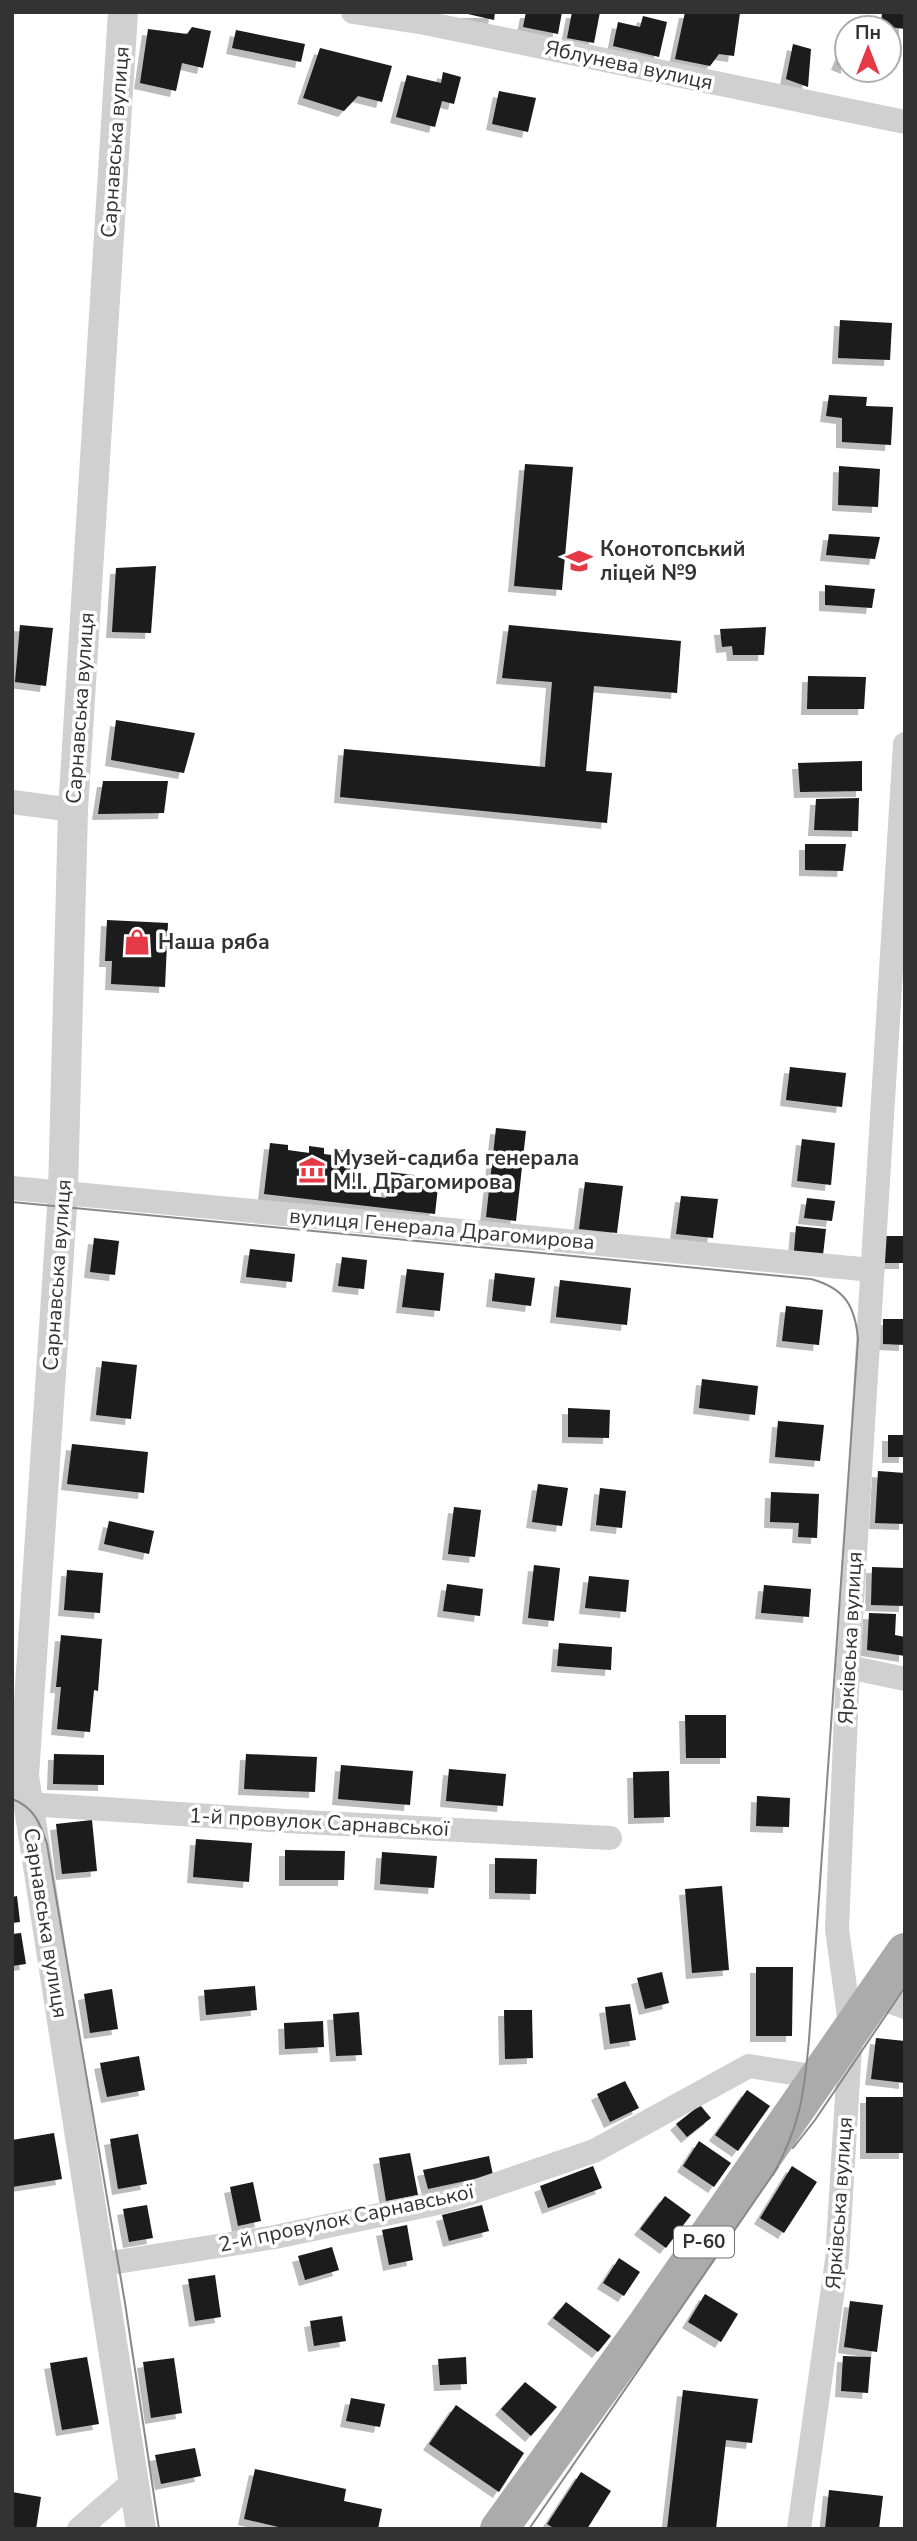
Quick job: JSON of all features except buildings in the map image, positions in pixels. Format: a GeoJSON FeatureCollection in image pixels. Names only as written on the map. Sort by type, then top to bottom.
{"type":"FeatureCollection","features":[{"type":"Feature","properties":{"kind":"main road","name":"Р-60"},"geometry":{"type":"LineString","coordinates":[[499,2529],[646,2325],[851,2031],[889,2002],[905,1952]]}},
{"type":"Feature","properties":{"kind":"street","name":"Сарнавська вулиця"},"geometry":{"type":"LineString","coordinates":[[123,12],[73,810],[63,1193],[22,1785],[141,2529]]}},
{"type":"Feature","properties":{"kind":"street","name":"Яблунева вулиця"},"geometry":{"type":"LineString","coordinates":[[353,12],[427,18],[905,122]]}},
{"type":"Feature","properties":{"kind":"street","name":"Ярківська вулиця"},"geometry":{"type":"LineString","coordinates":[[799,2529],[837,2260],[851,2031],[837,1929],[848,1667],[905,744]]}},
{"type":"Feature","properties":{"kind":"street"},"geometry":{"type":"LineString","coordinates":[[12,802],[73,810]]}},
{"type":"Feature","properties":{"kind":"street","name":"вулиця Генерала Драгомирова"},"geometry":{"type":"LineString","coordinates":[[12,1188],[872,1270]]}},
{"type":"Feature","properties":{"kind":"street"},"geometry":{"type":"LineString","coordinates":[[848,1667],[905,1679]]}},
{"type":"Feature","properties":{"kind":"street","name":"1-й провулок Сарнавської"},"geometry":{"type":"LineString","coordinates":[[22,1785],[286,1821],[610,1838]]}},
{"type":"Feature","properties":{"kind":"street","name":"2-й провулок Сарнавської"},"geometry":{"type":"LineString","coordinates":[[98,2265],[275,2236],[447,2201],[594,2151],[749,2066],[818,2077]]}},
{"type":"Feature","properties":{"kind":"street"},"geometry":{"type":"LineString","coordinates":[[79,2529],[133,2482]]}},
{"type":"Feature","properties":{"kind":"tram line"},"geometry":{"type":"LineString","coordinates":[[12,1202],[811,1279],[832,1287],[846,1300],[851,1307],[858,1339],[809,2040],[799,2110],[789,2141],[773,2175]]}},
{"type":"Feature","properties":{"kind":"tram line"},"geometry":{"type":"LineString","coordinates":[[12,1799],[31,1811],[47,1844],[125,2303],[159,2529]]}},
{"type":"Feature","properties":{"kind":"tram line"},"geometry":{"type":"LineString","coordinates":[[793,2148],[905,1987]]}},
{"type":"Feature","properties":{"kind":"tram line"},"geometry":{"type":"LineString","coordinates":[[529,2529],[778,2167]]}},
{"type":"Feature","properties":{"kind":"place","name":"Конотопський ліцей №9"},"geometry":{"type":"Point","coordinates":[579,561]}},
{"type":"Feature","properties":{"kind":"place","name":"Наша ряба"},"geometry":{"type":"Point","coordinates":[137,942]}},
{"type":"Feature","properties":{"kind":"place","name":"Музей-садиба генерала М.І. Драгомирова"},"geometry":{"type":"Point","coordinates":[312,1170]}}]}
